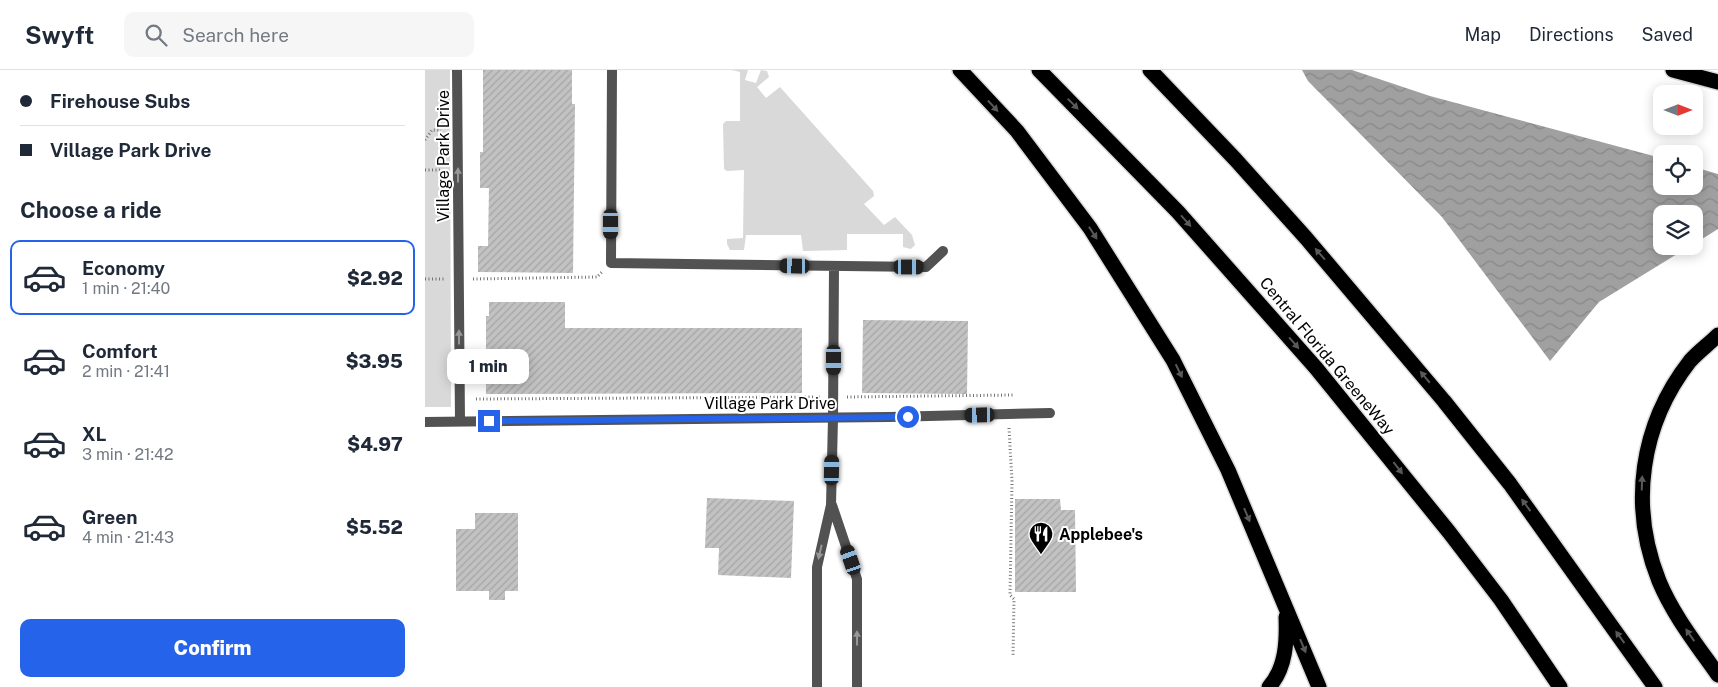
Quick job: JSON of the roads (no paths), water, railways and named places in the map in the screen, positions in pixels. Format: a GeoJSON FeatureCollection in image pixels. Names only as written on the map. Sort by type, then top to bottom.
{"type":"FeatureCollection","features":[{"type":"Feature","properties":{"kind":"highway"},"geometry":{"type":"LineString","coordinates":[[960,70],[1017,131],[1090,228],[1173,360],[1228,470],[1319,687]]}},
{"type":"Feature","properties":{"kind":"highway","name":"Central Florida GreeneWay"},"geometry":{"type":"LineString","coordinates":[[1039,70],[1177,212],[1316,368],[1449,532],[1501,600],[1557,682]]}},
{"type":"Feature","properties":{"kind":"highway"},"geometry":{"type":"LineString","coordinates":[[1150,70],[1235,159],[1306,238],[1444,401],[1510,484],[1652,682]]}},
{"type":"Feature","properties":{"kind":"highway"},"geometry":{"type":"LineString","coordinates":[[1673,70],[1718,82]]}},
{"type":"Feature","properties":{"kind":"highway"},"geometry":{"type":"LineString","coordinates":[[1718,335],[1691,360],[1668,393],[1654,424],[1643,469],[1642,510],[1648,548],[1660,582],[1677,616],[1718,675]]}},
{"type":"Feature","properties":{"kind":"highway"},"geometry":{"type":"LineString","coordinates":[[1269,687],[1283,662],[1287,640],[1286,606]]}},
{"type":"Feature","properties":{"kind":"street","name":"Village Park Drive"},"geometry":{"type":"LineString","coordinates":[[457,70],[459,421]]}},
{"type":"Feature","properties":{"kind":"street"},"geometry":{"type":"LineString","coordinates":[[612,70],[611,263],[926,267],[943,251]]}},
{"type":"Feature","properties":{"kind":"street"},"geometry":{"type":"LineString","coordinates":[[817,687],[817,567],[831,505],[834,397],[834,267]]}},
{"type":"Feature","properties":{"kind":"street","name":"Village Park Drive"},"geometry":{"type":"LineString","coordinates":[[425,422],[833,418],[1050,413]]}},
{"type":"Feature","properties":{"kind":"street"},"geometry":{"type":"LineString","coordinates":[[831,505],[857,579],[857,687]]}},
{"type":"Feature","properties":{"kind":"water"},"geometry":{"type":"Polygon","coordinates":[[[1302,70],[1352,70],[1430,96],[1653,156],[1653,195],[1703,195],[1703,170],[1718,174],[1718,229],[1703,238],[1703,205],[1653,205],[1653,255],[1675,255],[1599,302],[1550,361],[1442,217],[1308,81],[1302,70]]]}},
{"type":"Feature","properties":{"kind":"place","name":"Applebee's"},"geometry":{"type":"Point","coordinates":[1041,555]}}]}
